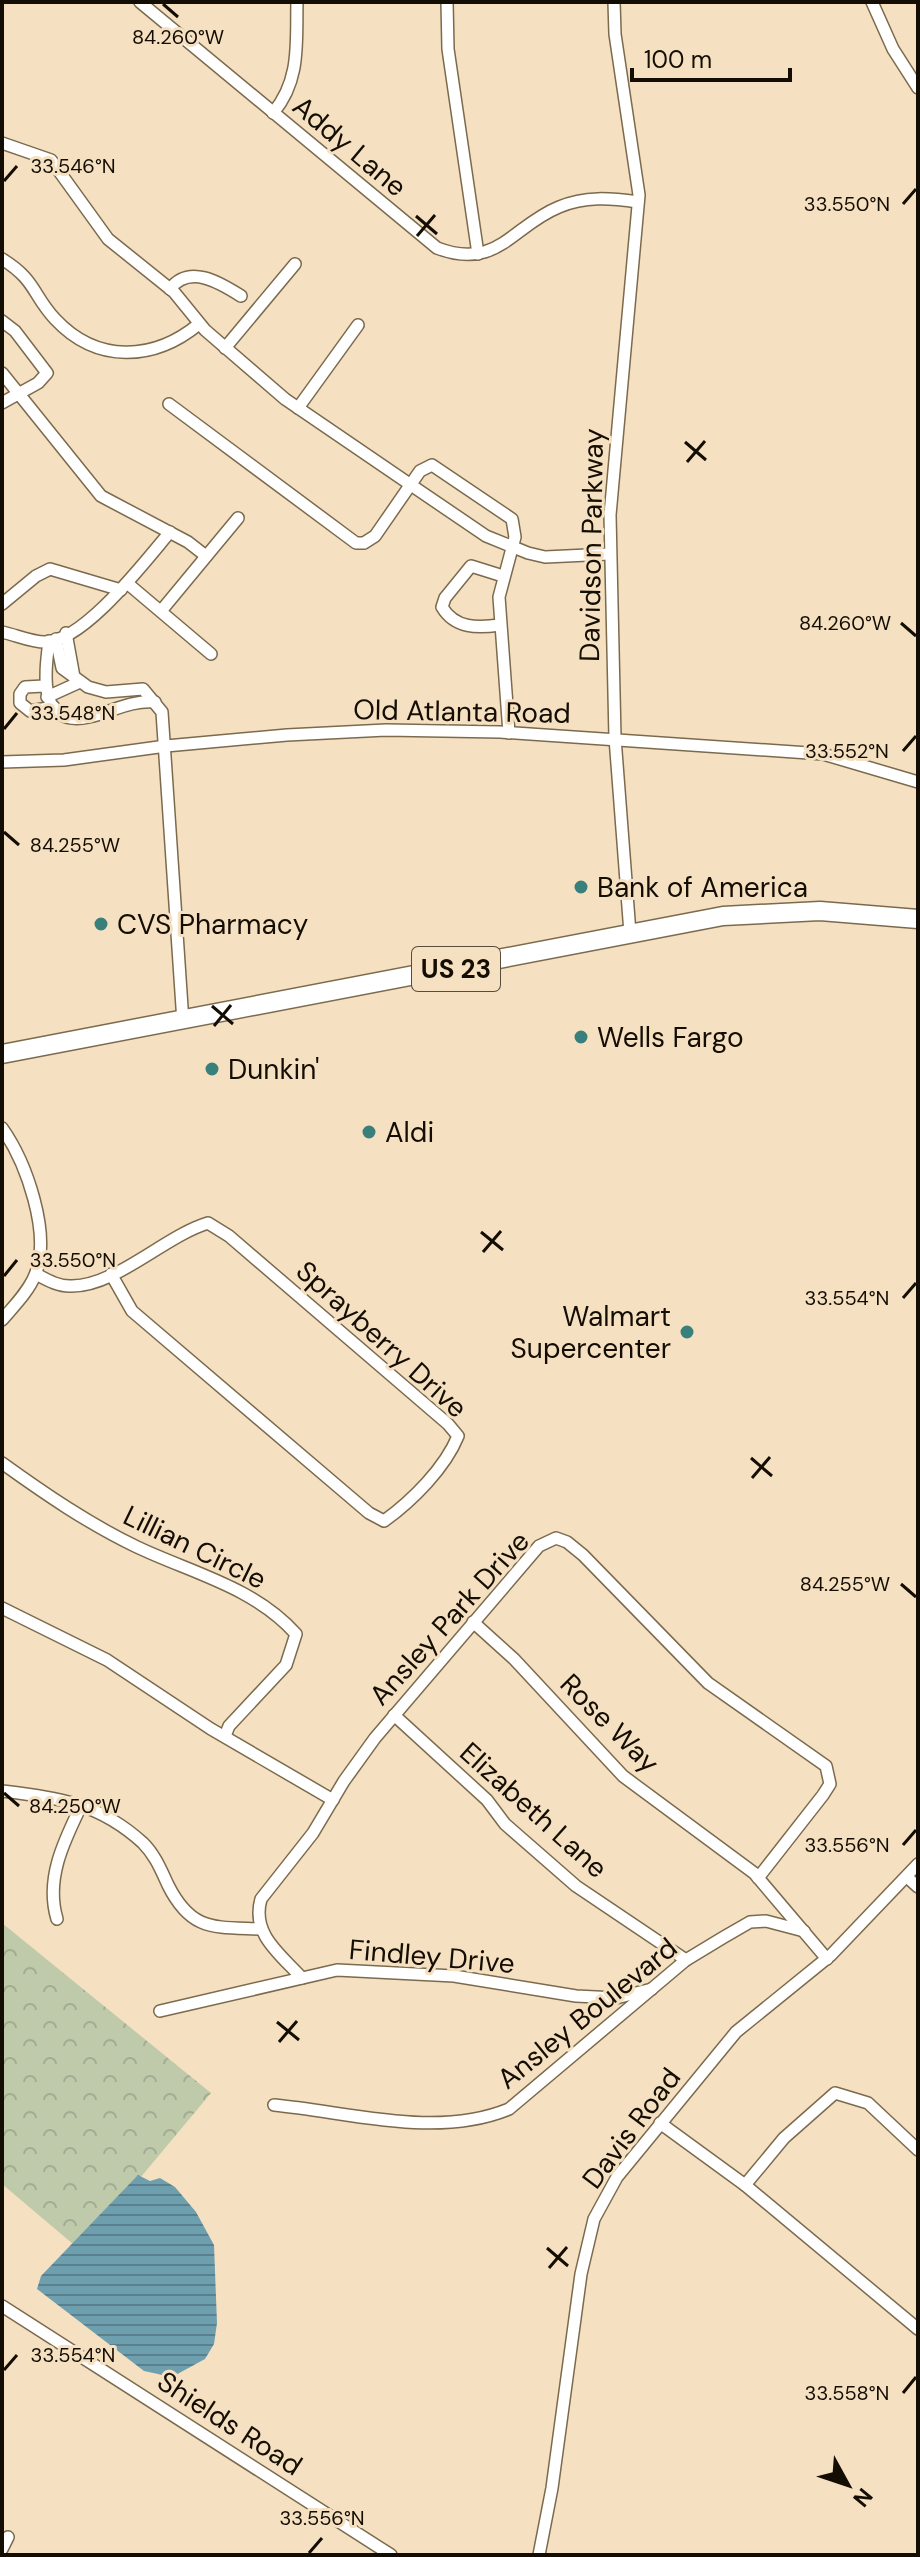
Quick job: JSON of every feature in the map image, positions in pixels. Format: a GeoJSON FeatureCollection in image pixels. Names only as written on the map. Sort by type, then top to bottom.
{"type":"FeatureCollection","features":[{"type":"Feature","properties":{"kind":"highway","name":"US 23"},"geometry":{"type":"LineString","coordinates":[[2,1054],[183,1022],[710,918],[820,911],[918,919]]}},
{"type":"Feature","properties":{"kind":"street","name":"Addy Lane"},"geometry":{"type":"LineString","coordinates":[[140,2],[423,239],[451,252],[478,254]]}},
{"type":"Feature","properties":{"kind":"street"},"geometry":{"type":"LineString","coordinates":[[273,113],[285,98],[294,76],[297,2]]}},
{"type":"Feature","properties":{"kind":"street"},"geometry":{"type":"LineString","coordinates":[[447,2],[448,49],[478,254],[502,246],[538,218],[567,204],[601,198],[638,202]]}},
{"type":"Feature","properties":{"kind":"street","name":"Davidson Parkway"},"geometry":{"type":"LineString","coordinates":[[614,2],[615,34],[628,110],[638,202],[619,392],[609,554],[615,738],[630,933]]}},
{"type":"Feature","properties":{"kind":"street"},"geometry":{"type":"LineString","coordinates":[[872,2],[893,49],[918,88]]}},
{"type":"Feature","properties":{"kind":"street"},"geometry":{"type":"LineString","coordinates":[[2,143],[41,154],[56,164],[108,239],[170,289],[199,324],[298,408],[486,536],[537,556],[609,554]]}},
{"type":"Feature","properties":{"kind":"street"},"geometry":{"type":"LineString","coordinates":[[2,259],[31,281],[58,322],[104,351],[136,353],[160,349],[199,324]]}},
{"type":"Feature","properties":{"kind":"street"},"geometry":{"type":"LineString","coordinates":[[225,348],[295,264]]}},
{"type":"Feature","properties":{"kind":"street"},"geometry":{"type":"LineString","coordinates":[[170,289],[183,276],[193,276],[220,284],[241,296]]}},
{"type":"Feature","properties":{"kind":"street"},"geometry":{"type":"LineString","coordinates":[[2,321],[15,331],[46,370],[44,378],[2,403]]}},
{"type":"Feature","properties":{"kind":"street"},"geometry":{"type":"LineString","coordinates":[[298,408],[358,325]]}},
{"type":"Feature","properties":{"kind":"street"},"geometry":{"type":"LineString","coordinates":[[2,373],[96,492],[170,532],[206,556]]}},
{"type":"Feature","properties":{"kind":"street"},"geometry":{"type":"LineString","coordinates":[[169,404],[356,543],[364,543],[375,536],[423,469],[434,465],[512,519],[515,527],[512,547],[499,597],[509,733]]}},
{"type":"Feature","properties":{"kind":"street"},"geometry":{"type":"LineString","coordinates":[[161,611],[238,518]]}},
{"type":"Feature","properties":{"kind":"street"},"geometry":{"type":"LineString","coordinates":[[2,632],[57,638],[106,606],[170,532]]}},
{"type":"Feature","properties":{"kind":"street"},"geometry":{"type":"LineString","coordinates":[[500,625],[466,626],[453,620],[442,607],[445,598],[469,567],[503,576]]}},
{"type":"Feature","properties":{"kind":"street"},"geometry":{"type":"LineString","coordinates":[[2,604],[36,576],[50,569],[124,587],[161,611],[211,654]]}},
{"type":"Feature","properties":{"kind":"street"},"geometry":{"type":"LineString","coordinates":[[57,638],[77,680],[99,691],[143,689],[162,712],[183,1022]]}},
{"type":"Feature","properties":{"kind":"street"},"geometry":{"type":"LineString","coordinates":[[48,697],[57,638]]}},
{"type":"Feature","properties":{"kind":"street"},"geometry":{"type":"LineString","coordinates":[[48,697],[77,680]]}},
{"type":"Feature","properties":{"kind":"street"},"geometry":{"type":"LineString","coordinates":[[48,697],[66,715],[85,718],[131,703],[155,702]]}},
{"type":"Feature","properties":{"kind":"street","name":"Old Atlanta Road"},"geometry":{"type":"LineString","coordinates":[[2,762],[64,760],[166,746],[386,730],[615,738],[823,754],[918,782]]}},
{"type":"Feature","properties":{"kind":"street"},"geometry":{"type":"LineString","coordinates":[[2,1128],[38,1211],[36,1274],[2,1320]]}},
{"type":"Feature","properties":{"kind":"street","name":"Sprayberry Drive"},"geometry":{"type":"LineString","coordinates":[[36,1274],[73,1287],[111,1274],[187,1229],[208,1223],[229,1236],[448,1424],[458,1436],[451,1453],[400,1510],[384,1521],[369,1513],[132,1311],[111,1274]]}},
{"type":"Feature","properties":{"kind":"street","name":"Lillian Circle"},"geometry":{"type":"LineString","coordinates":[[2,1463],[53,1500],[111,1533],[242,1591],[296,1634],[291,1659],[229,1726],[225,1736]]}},
{"type":"Feature","properties":{"kind":"street","name":"Ansley Park Drive"},"geometry":{"type":"LineString","coordinates":[[259,1929],[257,1912],[261,1899],[313,1833],[394,1715],[539,1546],[556,1538],[567,1542],[611,1582],[708,1683],[826,1766],[830,1784],[758,1878]]}},
{"type":"Feature","properties":{"kind":"street"},"geometry":{"type":"LineString","coordinates":[[2,1608],[107,1660],[225,1736],[333,1800]]}},
{"type":"Feature","properties":{"kind":"street","name":"Rose Way"},"geometry":{"type":"LineString","coordinates":[[473,1622],[514,1659],[623,1776],[758,1878]]}},
{"type":"Feature","properties":{"kind":"street","name":"Elizabeth Lane"},"geometry":{"type":"LineString","coordinates":[[394,1715],[487,1800],[505,1824],[576,1886],[686,1960]]}},
{"type":"Feature","properties":{"kind":"street"},"geometry":{"type":"LineString","coordinates":[[2,1791],[55,1796],[113,1822],[145,1845],[181,1909],[195,1921],[205,1925],[259,1929],[302,1978]]}},
{"type":"Feature","properties":{"kind":"street"},"geometry":{"type":"LineString","coordinates":[[57,1919],[53,1898],[55,1870],[62,1843],[81,1806]]}},
{"type":"Feature","properties":{"kind":"street","name":"Davis Road"},"geometry":{"type":"LineString","coordinates":[[539,2555],[552,2488],[581,2274],[594,2219],[617,2177],[736,2032],[827,1959],[918,1864]]}},
{"type":"Feature","properties":{"kind":"street"},"geometry":{"type":"LineString","coordinates":[[907,1877],[918,1887]]}},
{"type":"Feature","properties":{"kind":"street"},"geometry":{"type":"LineString","coordinates":[[758,1878],[827,1959]]}},
{"type":"Feature","properties":{"kind":"street","name":"Ansley Boulevard"},"geometry":{"type":"LineString","coordinates":[[274,2105],[422,2122],[485,2119],[509,2109],[545,2081],[686,1960],[750,1922],[766,1921],[804,1931]]}},
{"type":"Feature","properties":{"kind":"street","name":"Findley Drive"},"geometry":{"type":"LineString","coordinates":[[160,2011],[337,1970],[454,1976],[576,1996],[616,1998],[654,1988]]}},
{"type":"Feature","properties":{"kind":"street"},"geometry":{"type":"LineString","coordinates":[[745,2185],[784,2138],[835,2093],[868,2103],[918,2150]]}},
{"type":"Feature","properties":{"kind":"street"},"geometry":{"type":"LineString","coordinates":[[660,2123],[745,2185],[918,2329]]}},
{"type":"Feature","properties":{"kind":"street","name":"Shields Road"},"geometry":{"type":"LineString","coordinates":[[2,2306],[391,2555]]}},
{"type":"Feature","properties":{"kind":"street"},"geometry":{"type":"LineString","coordinates":[[2,2549],[8,2537]]}},
{"type":"Feature","properties":{"kind":"green space"},"geometry":{"type":"Polygon","coordinates":[[[2,1923],[211,2093],[80,2250],[2,2184],[2,1923]]]}},
{"type":"Feature","properties":{"kind":"water"},"geometry":{"type":"Polygon","coordinates":[[[138,2175],[150,2181],[160,2178],[175,2187],[196,2212],[214,2245],[217,2323],[214,2344],[205,2359],[172,2377],[144,2371],[37,2289],[41,2276],[138,2175]]]}},
{"type":"Feature","properties":{"kind":"place","name":"Bank of America"},"geometry":{"type":"Point","coordinates":[581,887]}},
{"type":"Feature","properties":{"kind":"place","name":"CVS Pharmacy"},"geometry":{"type":"Point","coordinates":[101,924]}},
{"type":"Feature","properties":{"kind":"place","name":"Wells Fargo"},"geometry":{"type":"Point","coordinates":[581,1037]}},
{"type":"Feature","properties":{"kind":"place","name":"Dunkin'"},"geometry":{"type":"Point","coordinates":[212,1069]}},
{"type":"Feature","properties":{"kind":"place","name":"Aldi"},"geometry":{"type":"Point","coordinates":[369,1132]}},
{"type":"Feature","properties":{"kind":"place","name":"Walmart Supercenter"},"geometry":{"type":"Point","coordinates":[687,1332]}}]}
